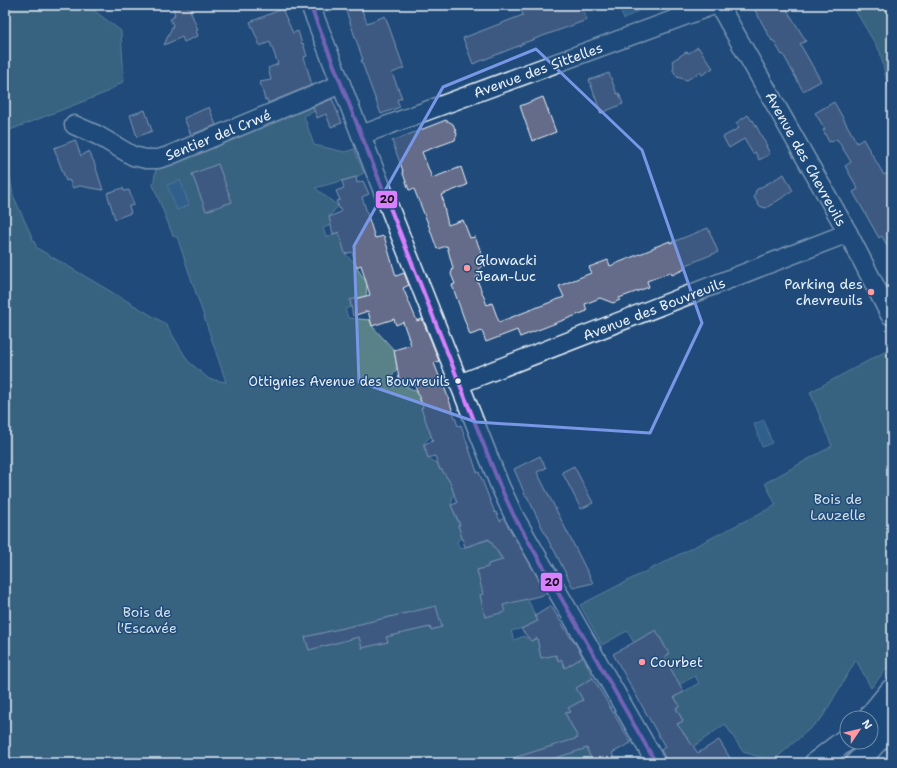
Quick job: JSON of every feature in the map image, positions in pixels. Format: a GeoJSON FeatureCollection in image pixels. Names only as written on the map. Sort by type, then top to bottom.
{"type":"FeatureCollection","features":[{"type":"Feature","properties":{"kind":"highway"},"geometry":{"type":"LineString","coordinates":[[876,710],[892,690]]}},
{"type":"Feature","properties":{"kind":"highway"},"geometry":{"type":"LineString","coordinates":[[857,763],[892,724]]}},
{"type":"Feature","properties":{"kind":"highway"},"geometry":{"type":"LineString","coordinates":[[816,763],[839,746]]}},
{"type":"Feature","properties":{"kind":"highway"},"geometry":{"type":"LineString","coordinates":[[826,763],[839,749]]}},
{"type":"Feature","properties":{"kind":"street"},"geometry":{"type":"LineString","coordinates":[[310,5],[500,486],[514,516],[656,763]]}},
{"type":"Feature","properties":{"kind":"street","name":"Avenue des Sittelles"},"geometry":{"type":"LineString","coordinates":[[361,135],[714,5]]}},
{"type":"Feature","properties":{"kind":"street","name":"Avenue des Chevreuils"},"geometry":{"type":"LineString","coordinates":[[719,5],[848,233],[890,315]]}},
{"type":"Feature","properties":{"kind":"street","name":"Sentier del Crwé"},"geometry":{"type":"LineString","coordinates":[[74,125],[97,135],[133,156],[146,159],[158,159],[342,84]]}},
{"type":"Feature","properties":{"kind":"street","name":"Avenue des Bouvreuils"},"geometry":{"type":"LineString","coordinates":[[459,384],[848,233]]}},
{"type":"Feature","properties":{"kind":"highlighted area"},"geometry":{"type":"Polygon","coordinates":[[[536,49],[642,150],[702,323],[650,433],[476,422],[359,382],[354,246],[443,87],[536,49]]]}},
{"type":"Feature","properties":{"kind":"green space"},"geometry":{"type":"Polygon","coordinates":[[[5,5],[87,5],[121,31],[124,81],[105,93],[5,132],[5,5]]]}},
{"type":"Feature","properties":{"kind":"green space"},"geometry":{"type":"Polygon","coordinates":[[[852,5],[892,5],[892,99],[880,52],[852,5]]]}},
{"type":"Feature","properties":{"kind":"green space","name":"Bois de l'Escavée"},"geometry":{"type":"Polygon","coordinates":[[[312,105],[315,111],[304,116],[314,145],[345,152],[354,149],[364,173],[356,177],[315,188],[338,206],[329,217],[331,225],[323,228],[326,237],[348,229],[345,254],[354,262],[367,284],[366,296],[350,300],[351,307],[345,309],[348,318],[370,320],[372,326],[394,350],[397,368],[390,380],[392,386],[404,383],[404,385],[417,392],[423,407],[421,408],[432,435],[423,444],[425,452],[426,451],[428,458],[437,463],[440,470],[441,469],[450,482],[454,492],[451,505],[462,536],[457,542],[460,549],[494,538],[492,543],[502,560],[488,567],[477,570],[478,574],[519,585],[531,606],[538,621],[523,628],[511,631],[514,640],[524,636],[525,638],[528,637],[531,641],[537,638],[554,651],[558,661],[561,659],[565,667],[583,657],[593,678],[577,688],[583,700],[569,708],[571,712],[565,714],[582,740],[585,749],[587,748],[590,756],[600,759],[602,763],[5,763],[5,147],[13,195],[37,248],[166,324],[188,361],[209,379],[226,382],[177,237],[173,236],[153,185],[156,169],[297,108],[312,105]]]}},
{"type":"Feature","properties":{"kind":"green space","name":"Bois de Lauzelle"},"geometry":{"type":"Polygon","coordinates":[[[892,349],[892,662],[871,688],[856,660],[822,718],[773,761],[743,752],[725,724],[693,747],[675,726],[683,721],[676,708],[680,706],[674,697],[699,683],[695,676],[673,688],[659,673],[670,667],[664,657],[669,654],[656,631],[634,643],[627,631],[602,645],[580,605],[776,505],[765,483],[832,446],[810,392],[892,349]]]}},
{"type":"Feature","properties":{"kind":"water"},"geometry":{"type":"Polygon","coordinates":[[[622,5],[648,5],[624,19],[618,7],[622,5]]]}},
{"type":"Feature","properties":{"kind":"water"},"geometry":{"type":"Polygon","coordinates":[[[180,180],[189,205],[177,210],[167,185],[180,180]]]}},
{"type":"Feature","properties":{"kind":"water"},"geometry":{"type":"Polygon","coordinates":[[[764,420],[772,443],[762,447],[754,424],[764,420]]]}},
{"type":"Feature","properties":{"kind":"building"},"geometry":{"type":"Polygon","coordinates":[[[172,5],[188,5],[198,30],[196,31],[198,36],[184,42],[182,37],[164,45],[173,25],[170,19],[174,17],[173,15],[175,15],[172,5]]]}},
{"type":"Feature","properties":{"kind":"building"},"geometry":{"type":"Polygon","coordinates":[[[344,5],[360,5],[367,23],[385,16],[404,68],[392,73],[402,98],[397,100],[400,107],[381,114],[361,60],[363,60],[344,5]]]}},
{"type":"Feature","properties":{"kind":"building"},"geometry":{"type":"Polygon","coordinates":[[[528,5],[581,5],[587,20],[521,44],[473,64],[463,38],[523,15],[520,8],[528,5]]]}},
{"type":"Feature","properties":{"kind":"building"},"geometry":{"type":"Polygon","coordinates":[[[752,5],[784,5],[806,41],[800,44],[821,81],[803,91],[783,54],[782,55],[773,40],[772,41],[752,5]]]}},
{"type":"Feature","properties":{"kind":"building"},"geometry":{"type":"Polygon","coordinates":[[[282,9],[293,33],[298,31],[302,44],[303,43],[307,56],[304,57],[312,85],[268,103],[267,99],[265,100],[260,82],[271,80],[268,68],[278,64],[270,42],[260,46],[250,22],[282,9]]]}},
{"type":"Feature","properties":{"kind":"building"},"geometry":{"type":"Polygon","coordinates":[[[698,47],[713,68],[702,75],[700,72],[687,80],[677,77],[673,70],[674,65],[672,61],[686,52],[689,53],[698,47]]]}},
{"type":"Feature","properties":{"kind":"building"},"geometry":{"type":"Polygon","coordinates":[[[609,73],[617,94],[619,93],[623,104],[601,113],[589,80],[609,73]]]}},
{"type":"Feature","properties":{"kind":"building"},"geometry":{"type":"Polygon","coordinates":[[[543,97],[556,132],[532,141],[520,106],[543,97]]]}},
{"type":"Feature","properties":{"kind":"building"},"geometry":{"type":"Polygon","coordinates":[[[332,99],[342,123],[331,127],[326,114],[317,118],[313,107],[332,99]]]}},
{"type":"Feature","properties":{"kind":"building"},"geometry":{"type":"Polygon","coordinates":[[[834,102],[857,143],[863,139],[884,175],[887,173],[892,183],[892,255],[882,236],[879,238],[853,192],[858,189],[845,166],[851,162],[837,139],[829,142],[823,130],[825,129],[815,113],[834,102]]]}},
{"type":"Feature","properties":{"kind":"building"},"geometry":{"type":"Polygon","coordinates":[[[209,107],[216,125],[191,135],[184,118],[209,107]]]}},
{"type":"Feature","properties":{"kind":"building"},"geometry":{"type":"Polygon","coordinates":[[[145,110],[152,131],[137,137],[130,115],[145,110]]]}},
{"type":"Feature","properties":{"kind":"building"},"geometry":{"type":"Polygon","coordinates":[[[748,115],[752,121],[753,120],[770,154],[759,160],[755,152],[753,154],[744,139],[729,148],[723,137],[739,128],[736,123],[748,115]]]}},
{"type":"Feature","properties":{"kind":"building"},"geometry":{"type":"Polygon","coordinates":[[[446,120],[453,124],[457,134],[455,140],[422,152],[432,178],[461,167],[467,185],[441,195],[444,202],[448,225],[463,220],[470,238],[475,237],[484,259],[480,262],[482,267],[479,269],[481,275],[476,277],[487,305],[492,303],[499,322],[564,297],[559,286],[591,273],[589,267],[608,260],[610,266],[670,241],[670,243],[708,228],[718,252],[684,266],[685,269],[672,275],[671,272],[647,281],[649,287],[619,298],[620,300],[613,303],[600,298],[585,304],[587,311],[520,337],[517,330],[486,342],[482,331],[470,335],[452,285],[455,284],[451,274],[453,268],[447,246],[437,249],[414,189],[409,190],[392,141],[446,120]]]}},
{"type":"Feature","properties":{"kind":"building"},"geometry":{"type":"Polygon","coordinates":[[[75,140],[81,156],[89,151],[103,190],[80,186],[73,188],[69,180],[66,181],[54,148],[75,140]]]}},
{"type":"Feature","properties":{"kind":"building"},"geometry":{"type":"Polygon","coordinates":[[[218,164],[232,202],[206,211],[192,174],[218,164]]]}},
{"type":"Feature","properties":{"kind":"building"},"geometry":{"type":"Polygon","coordinates":[[[784,174],[793,191],[766,208],[759,206],[754,197],[756,190],[784,174]]]}},
{"type":"Feature","properties":{"kind":"building"},"geometry":{"type":"Polygon","coordinates":[[[356,177],[357,183],[363,181],[369,194],[362,197],[375,238],[384,236],[396,276],[404,273],[409,285],[403,288],[417,321],[422,319],[430,338],[439,361],[434,363],[458,426],[461,425],[477,472],[479,472],[495,513],[496,512],[500,521],[504,518],[547,594],[503,605],[505,612],[485,617],[480,595],[483,594],[477,570],[488,567],[488,564],[503,560],[489,539],[465,547],[458,525],[460,525],[451,505],[457,503],[450,482],[441,469],[440,470],[435,456],[428,458],[424,444],[433,441],[414,383],[404,385],[404,383],[400,384],[394,350],[411,345],[403,322],[396,325],[394,319],[372,326],[368,311],[353,316],[350,300],[370,295],[361,265],[356,267],[352,252],[345,254],[339,232],[333,234],[329,217],[341,212],[336,201],[340,200],[336,191],[344,188],[342,181],[356,177]]]}},
{"type":"Feature","properties":{"kind":"building"},"geometry":{"type":"Polygon","coordinates":[[[123,188],[124,191],[129,190],[134,205],[129,206],[131,213],[115,219],[107,193],[123,188]]]}},
{"type":"Feature","properties":{"kind":"building"},"geometry":{"type":"Polygon","coordinates":[[[540,456],[546,468],[537,472],[593,583],[573,588],[527,496],[526,497],[514,469],[540,456]]]}},
{"type":"Feature","properties":{"kind":"building"},"geometry":{"type":"Polygon","coordinates":[[[574,466],[593,503],[581,509],[562,472],[574,466]]]}},
{"type":"Feature","properties":{"kind":"building"},"geometry":{"type":"Polygon","coordinates":[[[436,606],[442,627],[431,630],[430,627],[386,637],[388,642],[362,648],[359,637],[309,650],[305,637],[436,606]]]}},
{"type":"Feature","properties":{"kind":"building"},"geometry":{"type":"Polygon","coordinates":[[[551,606],[583,657],[565,668],[561,659],[559,661],[556,655],[541,658],[537,638],[531,641],[521,629],[538,621],[535,616],[551,606]]]}},
{"type":"Feature","properties":{"kind":"building"},"geometry":{"type":"Polygon","coordinates":[[[656,630],[669,654],[664,657],[684,692],[674,697],[680,706],[676,708],[683,721],[677,724],[698,753],[719,740],[733,763],[666,762],[661,750],[665,747],[613,654],[656,630]]]}},
{"type":"Feature","properties":{"kind":"building"},"geometry":{"type":"Polygon","coordinates":[[[593,678],[631,743],[612,753],[614,757],[603,763],[600,759],[592,763],[587,748],[540,763],[507,763],[507,760],[578,738],[565,713],[571,712],[568,708],[583,700],[576,688],[593,678]]]}},
{"type":"Feature","properties":{"kind":"transit line","name":"20"},"geometry":{"type":"LineString","coordinates":[[310,5],[500,486],[514,516],[656,763]]}},
{"type":"Feature","properties":{"kind":"place","name":"Glowacki Jean-Luc"},"geometry":{"type":"Point","coordinates":[467,268]}},
{"type":"Feature","properties":{"kind":"place","name":"Parking des chevreuils"},"geometry":{"type":"Point","coordinates":[871,292]}},
{"type":"Feature","properties":{"kind":"place","name":"Ottignies Avenue des Bouvreuils"},"geometry":{"type":"Point","coordinates":[458,381]}},
{"type":"Feature","properties":{"kind":"place","name":"Courbet"},"geometry":{"type":"Point","coordinates":[642,662]}}]}
